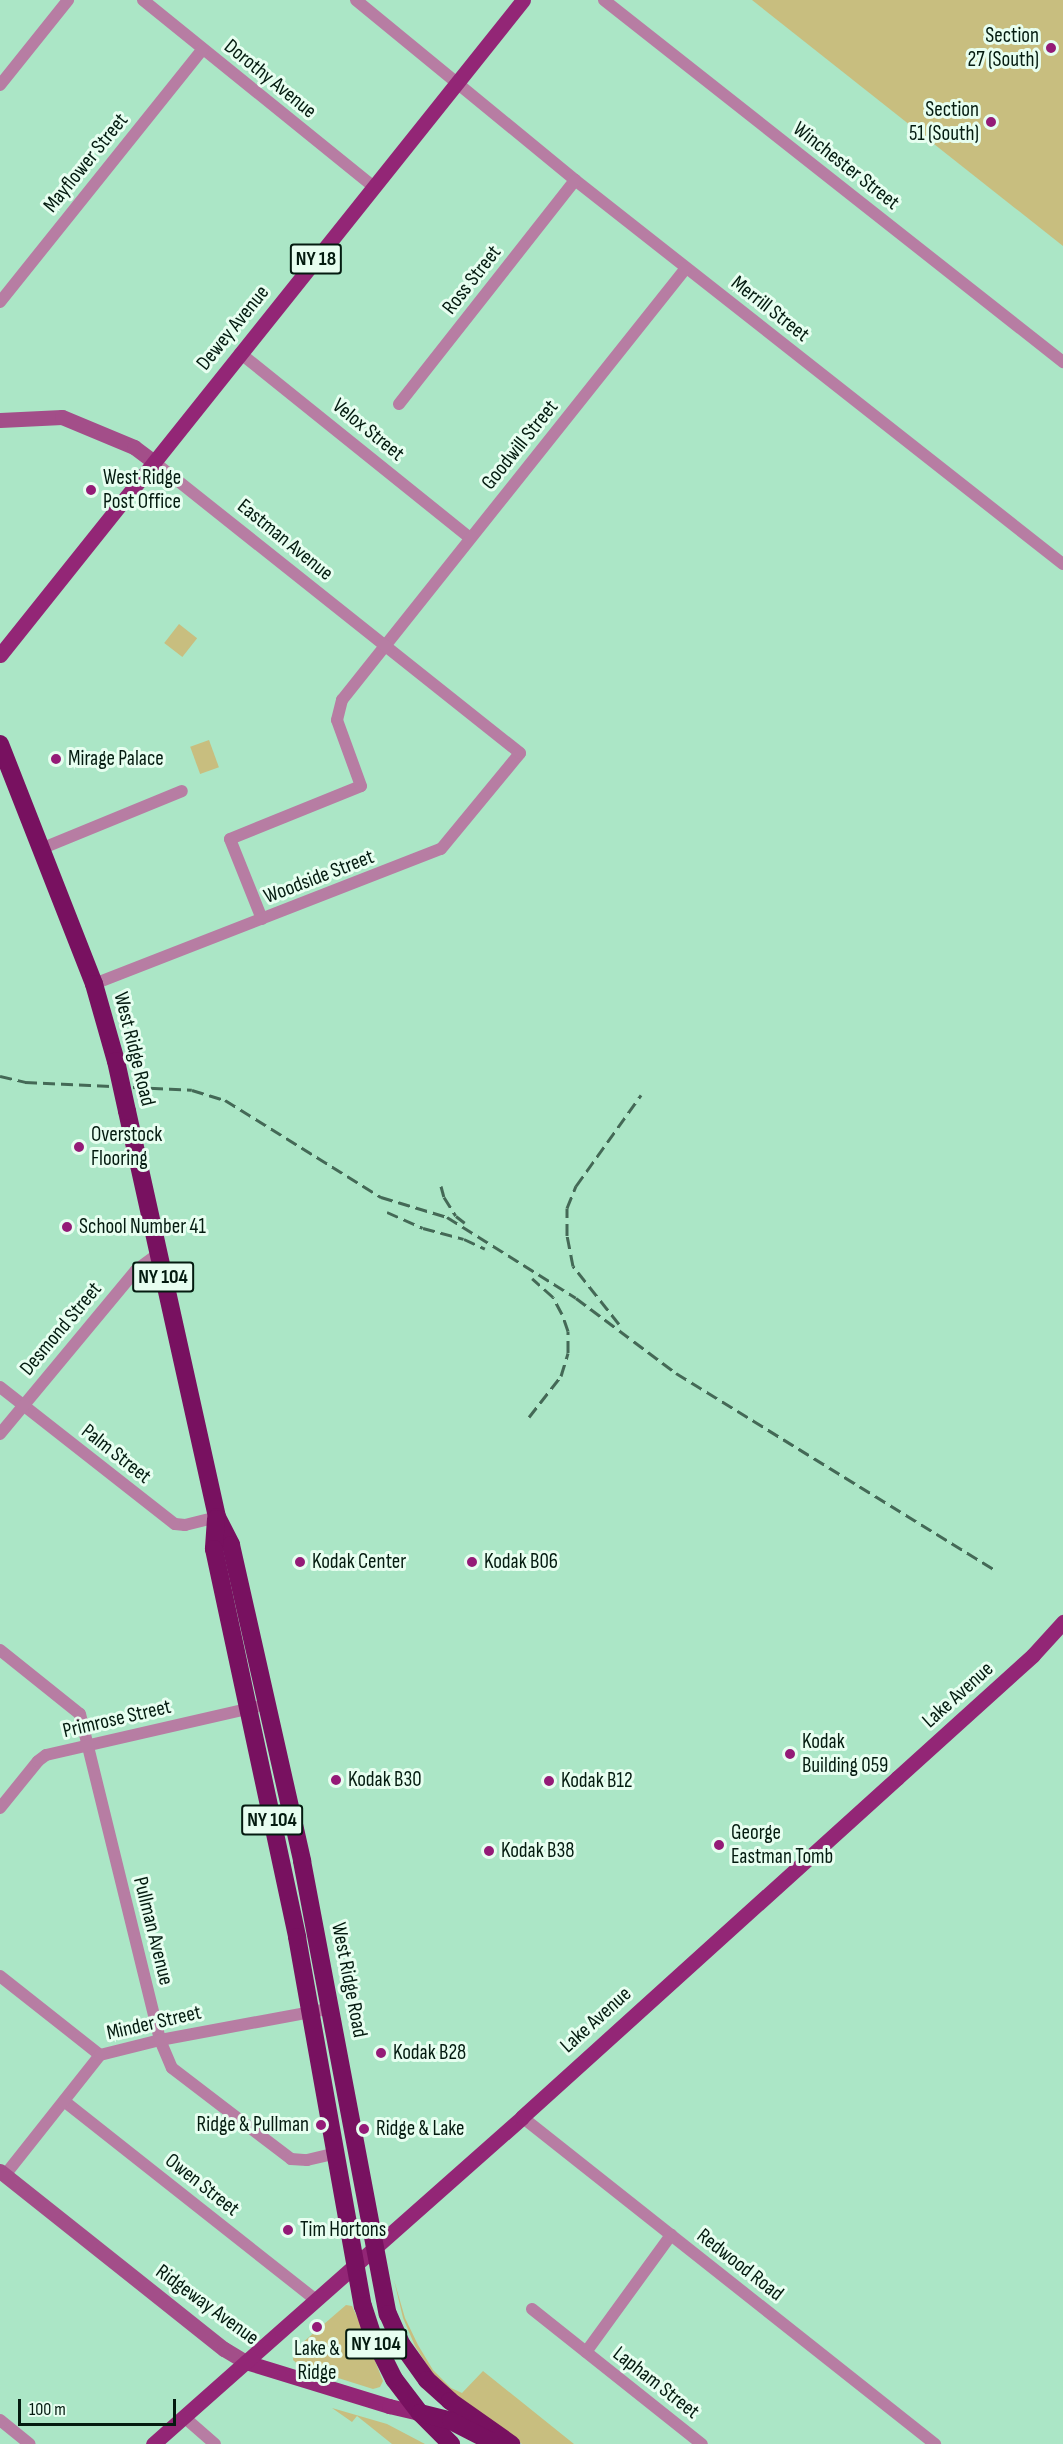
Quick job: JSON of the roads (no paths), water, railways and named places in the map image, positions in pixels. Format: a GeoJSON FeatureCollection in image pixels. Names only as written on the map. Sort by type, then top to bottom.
{"type":"FeatureCollection","features":[{"type":"Feature","properties":{"kind":"highway","name":"West Ridge Road"},"geometry":{"type":"LineString","coordinates":[[0,744],[43,848],[94,984],[116,1061],[216,1517],[231,1545],[294,1927],[363,2306],[377,2346],[394,2379],[420,2413],[450,2444]]}},
{"type":"Feature","properties":{"kind":"highway","name":"West Ridge Road"},"geometry":{"type":"LineString","coordinates":[[257,1707],[302,1861],[332,2008],[388,2314],[398,2338],[416,2368],[444,2396],[511,2444]]}},
{"type":"Feature","properties":{"kind":"highway"},"geometry":{"type":"LineString","coordinates":[[420,2413],[451,2421],[495,2444]]}},
{"type":"Feature","properties":{"kind":"main road","name":"Dewey Avenue"},"geometry":{"type":"LineString","coordinates":[[0,655],[523,0]]}},
{"type":"Feature","properties":{"kind":"main road","name":"Lake Avenue"},"geometry":{"type":"LineString","coordinates":[[153,2444],[522,2117],[1026,1662],[1063,1622]]}},
{"type":"Feature","properties":{"kind":"main road","name":"Ridgeway Avenue"},"geometry":{"type":"LineString","coordinates":[[246,2362],[388,2406],[420,2413]]}},
{"type":"Feature","properties":{"kind":"street"},"geometry":{"type":"LineString","coordinates":[[0,85],[68,0]]}},
{"type":"Feature","properties":{"kind":"street","name":"Dorothy Avenue"},"geometry":{"type":"LineString","coordinates":[[143,0],[374,187]]}},
{"type":"Feature","properties":{"kind":"street","name":"Merrill Street"},"geometry":{"type":"LineString","coordinates":[[356,0],[575,180],[1063,564]]}},
{"type":"Feature","properties":{"kind":"street","name":"Winchester Street"},"geometry":{"type":"LineString","coordinates":[[604,0],[1063,362]]}},
{"type":"Feature","properties":{"kind":"street","name":"Mayflower Street"},"geometry":{"type":"LineString","coordinates":[[0,302],[202,49]]}},
{"type":"Feature","properties":{"kind":"street","name":"Ross Street"},"geometry":{"type":"LineString","coordinates":[[399,404],[575,180]]}},
{"type":"Feature","properties":{"kind":"street","name":"Goodwill Street"},"geometry":{"type":"LineString","coordinates":[[262,920],[230,839],[361,786],[340,732],[338,709],[342,700],[686,268]]}},
{"type":"Feature","properties":{"kind":"street","name":"Velox Street"},"geometry":{"type":"LineString","coordinates":[[240,353],[471,538]]}},
{"type":"Feature","properties":{"kind":"street","name":"Eastman Avenue"},"geometry":{"type":"LineString","coordinates":[[0,420],[62,417],[134,447],[520,753]]}},
{"type":"Feature","properties":{"kind":"street","name":"Woodside Street"},"geometry":{"type":"LineString","coordinates":[[94,984],[441,849],[520,753]]}},
{"type":"Feature","properties":{"kind":"street"},"geometry":{"type":"LineString","coordinates":[[43,848],[182,791]]}},
{"type":"Feature","properties":{"kind":"street","name":"Desmond Street"},"geometry":{"type":"LineString","coordinates":[[0,1434],[136,1270],[158,1254]]}},
{"type":"Feature","properties":{"kind":"street","name":"Palm Street"},"geometry":{"type":"LineString","coordinates":[[0,1387],[175,1524],[185,1525],[216,1517]]}},
{"type":"Feature","properties":{"kind":"street","name":"Pullman Avenue"},"geometry":{"type":"LineString","coordinates":[[0,1650],[80,1714],[160,2040],[168,2061],[177,2073],[277,2151],[291,2159],[307,2160],[334,2154]]}},
{"type":"Feature","properties":{"kind":"street","name":"Primrose Street"},"geometry":{"type":"LineString","coordinates":[[0,1808],[40,1758],[257,1707]]}},
{"type":"Feature","properties":{"kind":"street"},"geometry":{"type":"LineString","coordinates":[[0,1976],[100,2055]]}},
{"type":"Feature","properties":{"kind":"street","name":"Minder Street"},"geometry":{"type":"LineString","coordinates":[[2,2173],[100,2055],[160,2040],[332,2008]]}},
{"type":"Feature","properties":{"kind":"street","name":"Owen Street"},"geometry":{"type":"LineString","coordinates":[[64,2101],[316,2300]]}},
{"type":"Feature","properties":{"kind":"street","name":"Redwood Road"},"geometry":{"type":"LineString","coordinates":[[522,2117],[934,2444]]}},
{"type":"Feature","properties":{"kind":"street","name":"Ridgeway Avenue"},"geometry":{"type":"LineString","coordinates":[[2,2173],[224,2349],[246,2362]]}},
{"type":"Feature","properties":{"kind":"street","name":"Lapham Street"},"geometry":{"type":"LineString","coordinates":[[586,2352],[671,2235]]}},
{"type":"Feature","properties":{"kind":"street","name":"Lapham Street"},"geometry":{"type":"LineString","coordinates":[[532,2309],[702,2444]]}},
{"type":"Feature","properties":{"kind":"street"},"geometry":{"type":"LineString","coordinates":[[184,2417],[215,2444]]}},
{"type":"Feature","properties":{"kind":"street"},"geometry":{"type":"LineString","coordinates":[[0,2420],[30,2444]]}},
{"type":"Feature","properties":{"kind":"railway"},"geometry":{"type":"LineString","coordinates":[[0,1076],[25,1082],[192,1090],[225,1100],[381,1197],[447,1217],[576,1298],[676,1373],[996,1571]]}},
{"type":"Feature","properties":{"kind":"railway"},"geometry":{"type":"LineString","coordinates":[[619,1324],[573,1266],[567,1236],[567,1208],[576,1186],[641,1095]]}},
{"type":"Feature","properties":{"kind":"railway"},"geometry":{"type":"LineString","coordinates":[[441,1186],[444,1197],[456,1216],[465,1223]]}},
{"type":"Feature","properties":{"kind":"railway"},"geometry":{"type":"LineString","coordinates":[[387,1212],[423,1228],[464,1239],[485,1249]]}},
{"type":"Feature","properties":{"kind":"railway"},"geometry":{"type":"LineString","coordinates":[[529,1417],[561,1376],[568,1353],[568,1331],[562,1314],[553,1297],[532,1278]]}},
{"type":"Feature","properties":{"kind":"place","name":"Section 27 (South)"},"geometry":{"type":"Point","coordinates":[1051,48]}},
{"type":"Feature","properties":{"kind":"place","name":"Section 51 (South)"},"geometry":{"type":"Point","coordinates":[991,122]}},
{"type":"Feature","properties":{"kind":"place","name":"West Ridge Post Office"},"geometry":{"type":"Point","coordinates":[91,490]}},
{"type":"Feature","properties":{"kind":"place","name":"Mirage Palace"},"geometry":{"type":"Point","coordinates":[56,759]}},
{"type":"Feature","properties":{"kind":"place","name":"Overstock Flooring"},"geometry":{"type":"Point","coordinates":[79,1147]}},
{"type":"Feature","properties":{"kind":"place","name":"School Number 41"},"geometry":{"type":"Point","coordinates":[67,1227]}},
{"type":"Feature","properties":{"kind":"place","name":"Kodak Center"},"geometry":{"type":"Point","coordinates":[300,1562]}},
{"type":"Feature","properties":{"kind":"place","name":"Kodak B06"},"geometry":{"type":"Point","coordinates":[472,1562]}},
{"type":"Feature","properties":{"kind":"place","name":"Kodak Building 059"},"geometry":{"type":"Point","coordinates":[790,1754]}},
{"type":"Feature","properties":{"kind":"place","name":"Kodak B30"},"geometry":{"type":"Point","coordinates":[336,1780]}},
{"type":"Feature","properties":{"kind":"place","name":"Kodak B12"},"geometry":{"type":"Point","coordinates":[549,1781]}},
{"type":"Feature","properties":{"kind":"place","name":"George Eastman Tomb"},"geometry":{"type":"Point","coordinates":[719,1845]}},
{"type":"Feature","properties":{"kind":"place","name":"Kodak B38"},"geometry":{"type":"Point","coordinates":[489,1851]}},
{"type":"Feature","properties":{"kind":"place","name":"Kodak B28"},"geometry":{"type":"Point","coordinates":[381,2053]}},
{"type":"Feature","properties":{"kind":"place","name":"Ridge & Pullman"},"geometry":{"type":"Point","coordinates":[321,2125]}},
{"type":"Feature","properties":{"kind":"place","name":"Ridge & Lake"},"geometry":{"type":"Point","coordinates":[364,2129]}},
{"type":"Feature","properties":{"kind":"place","name":"Tim Hortons"},"geometry":{"type":"Point","coordinates":[288,2230]}},
{"type":"Feature","properties":{"kind":"place","name":"Lake & Ridge"},"geometry":{"type":"Point","coordinates":[317,2327]}}]}
